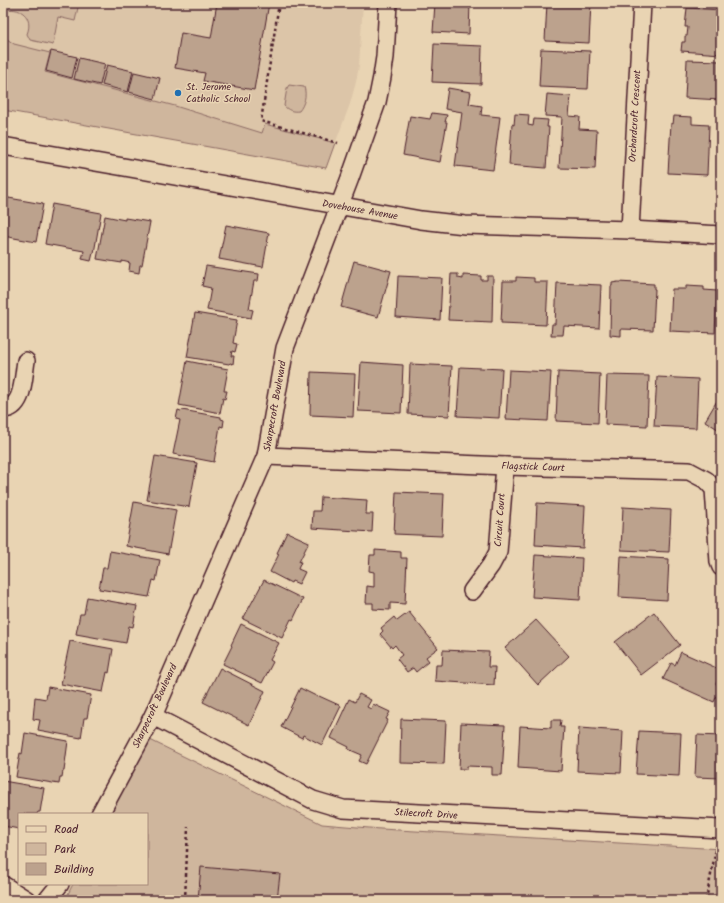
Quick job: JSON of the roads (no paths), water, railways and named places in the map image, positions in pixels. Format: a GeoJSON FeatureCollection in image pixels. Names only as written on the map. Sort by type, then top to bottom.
{"type":"FeatureCollection","features":[{"type":"Feature","properties":{"kind":"street","name":"Sharpecroft Boulevard"},"geometry":{"type":"LineString","coordinates":[[101,813],[153,716],[266,456],[285,348],[350,178],[377,102],[383,70],[388,3]]}},
{"type":"Feature","properties":{"kind":"street","name":"Orchardcroft Crescent"},"geometry":{"type":"LineString","coordinates":[[630,230],[642,3]]}},
{"type":"Feature","properties":{"kind":"street","name":"Dovehouse Avenue"},"geometry":{"type":"LineString","coordinates":[[3,146],[421,220],[465,225],[630,230],[721,235]]}},
{"type":"Feature","properties":{"kind":"street"},"geometry":{"type":"LineString","coordinates":[[3,409],[7,409],[15,405],[20,397],[26,361]]}},
{"type":"Feature","properties":{"kind":"street","name":"Flagstick Court"},"geometry":{"type":"LineString","coordinates":[[266,456],[505,466],[689,471],[706,480],[714,490],[719,562],[721,567]]}},
{"type":"Feature","properties":{"kind":"street","name":"Circuit Court"},"geometry":{"type":"LineString","coordinates":[[472,591],[491,565],[498,552],[505,466]]}},
{"type":"Feature","properties":{"kind":"street","name":"Stilecroft Drive"},"geometry":{"type":"LineString","coordinates":[[153,716],[313,800],[343,809],[718,829]]}},
{"type":"Feature","properties":{"kind":"street"},"geometry":{"type":"LineString","coordinates":[[3,885],[27,900]]}},
{"type":"Feature","properties":{"kind":"street"},"geometry":{"type":"LineString","coordinates":[[47,900],[59,885]]}},
{"type":"Feature","properties":{"kind":"place","name":"St. Jerome Catholic School"},"geometry":{"type":"Point","coordinates":[178,93]}}]}
